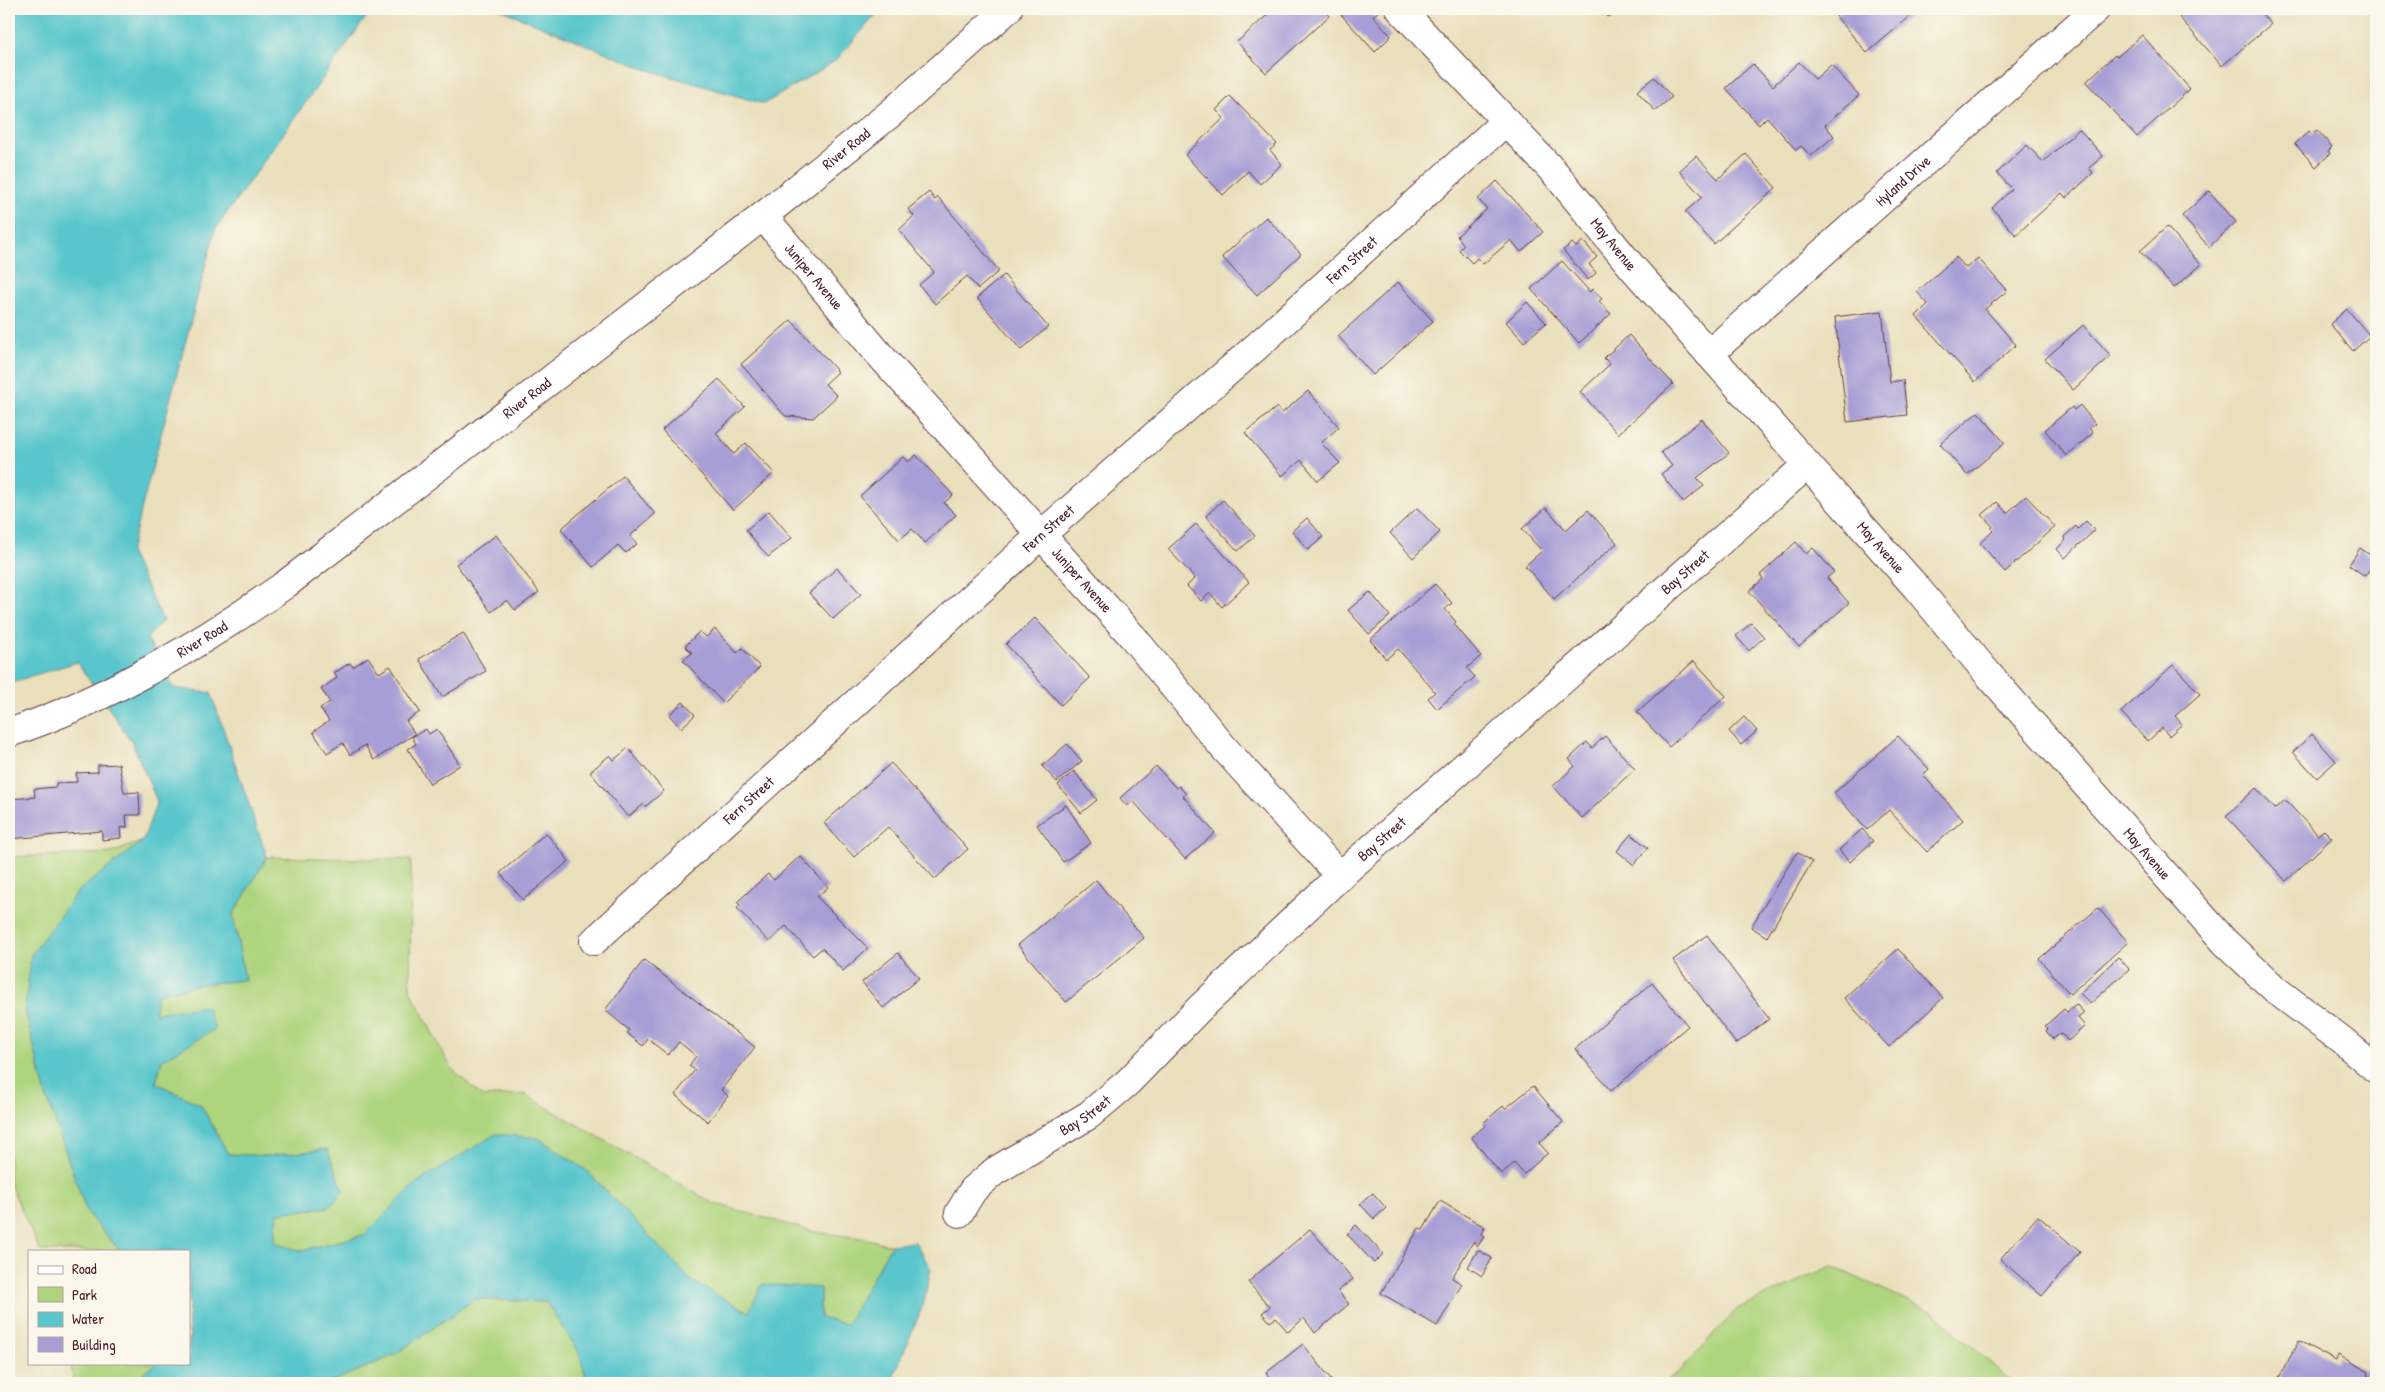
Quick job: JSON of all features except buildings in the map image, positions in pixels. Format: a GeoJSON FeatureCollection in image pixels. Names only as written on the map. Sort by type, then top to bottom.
{"type":"FeatureCollection","features":[{"type":"Feature","properties":{"kind":"street","name":"River Road"},"geometry":{"type":"LineString","coordinates":[[9,732],[41,722],[85,702],[177,655],[228,625],[286,584],[764,216],[891,113],[1008,9]]}},
{"type":"Feature","properties":{"kind":"street","name":"May Avenue"},"geometry":{"type":"LineString","coordinates":[[1400,9],[1555,173],[1632,267],[1916,587],[1988,674],[2225,942],[2273,987],[2343,1040],[2376,1069]]}},
{"type":"Feature","properties":{"kind":"street","name":"Hyland Drive"},"geometry":{"type":"LineString","coordinates":[[1710,354],[2096,9]]}},
{"type":"Feature","properties":{"kind":"street","name":"Fern Street"},"geometry":{"type":"LineString","coordinates":[[594,941],[1041,535],[1256,347],[1506,121]]}},
{"type":"Feature","properties":{"kind":"street","name":"Juniper Avenue"},"geometry":{"type":"LineString","coordinates":[[764,216],[878,353],[1132,636],[1224,748],[1340,876]]}},
{"type":"Feature","properties":{"kind":"street","name":"Bay Street"},"geometry":{"type":"LineString","coordinates":[[959,1213],[973,1190],[995,1170],[1089,1115],[1128,1082],[1199,1009],[1340,876],[1807,465]]}},
{"type":"Feature","properties":{"kind":"green space"},"geometry":{"type":"Polygon","coordinates":[[[143,841],[77,892],[25,1009],[45,1092],[87,1213],[119,1250],[40,1250],[9,1182],[9,857],[111,853],[143,841]]]}},
{"type":"Feature","properties":{"kind":"green space"},"geometry":{"type":"Polygon","coordinates":[[[267,857],[411,860],[410,990],[451,1068],[483,1097],[524,1094],[713,1203],[815,1232],[863,1238],[891,1245],[847,1325],[820,1318],[820,1288],[749,1312],[693,1282],[586,1170],[538,1138],[416,1183],[364,1235],[299,1251],[274,1242],[278,1213],[329,1207],[328,1150],[268,1156],[228,1154],[201,1105],[156,1083],[162,1060],[214,1029],[154,1013],[158,994],[200,984],[245,980],[233,915],[267,857]]]}},
{"type":"Feature","properties":{"kind":"green space"},"geometry":{"type":"Polygon","coordinates":[[[1831,1266],[1933,1312],[2013,1383],[1665,1383],[1684,1367],[1737,1309],[1831,1266]]]}},
{"type":"Feature","properties":{"kind":"green space"},"geometry":{"type":"Polygon","coordinates":[[[475,1299],[546,1302],[578,1350],[588,1383],[329,1383],[394,1355],[475,1299]]]}},
{"type":"Feature","properties":{"kind":"green space"},"geometry":{"type":"Polygon","coordinates":[[[71,1364],[156,1364],[130,1383],[73,1383],[71,1364]]]}},
{"type":"Feature","properties":{"kind":"water"},"geometry":{"type":"Polygon","coordinates":[[[9,9],[383,9],[367,16],[215,230],[130,552],[163,620],[147,638],[173,688],[211,693],[267,857],[233,915],[245,980],[200,984],[158,994],[154,1013],[206,1006],[215,1029],[162,1060],[156,1083],[201,1105],[228,1154],[268,1156],[327,1149],[344,1192],[329,1207],[278,1213],[274,1242],[299,1251],[364,1235],[416,1183],[496,1134],[538,1138],[586,1170],[693,1282],[749,1312],[762,1284],[820,1288],[820,1318],[847,1324],[891,1245],[915,1242],[931,1269],[923,1305],[891,1383],[588,1383],[578,1350],[546,1302],[475,1299],[394,1355],[329,1383],[130,1383],[156,1364],[190,1364],[190,1250],[119,1250],[87,1213],[45,1092],[25,1009],[31,955],[77,892],[143,841],[157,801],[132,742],[77,662],[9,683],[9,9]]]}},
{"type":"Feature","properties":{"kind":"water"},"geometry":{"type":"Polygon","coordinates":[[[500,9],[881,9],[835,61],[764,104],[645,69],[500,9]]]}}]}
